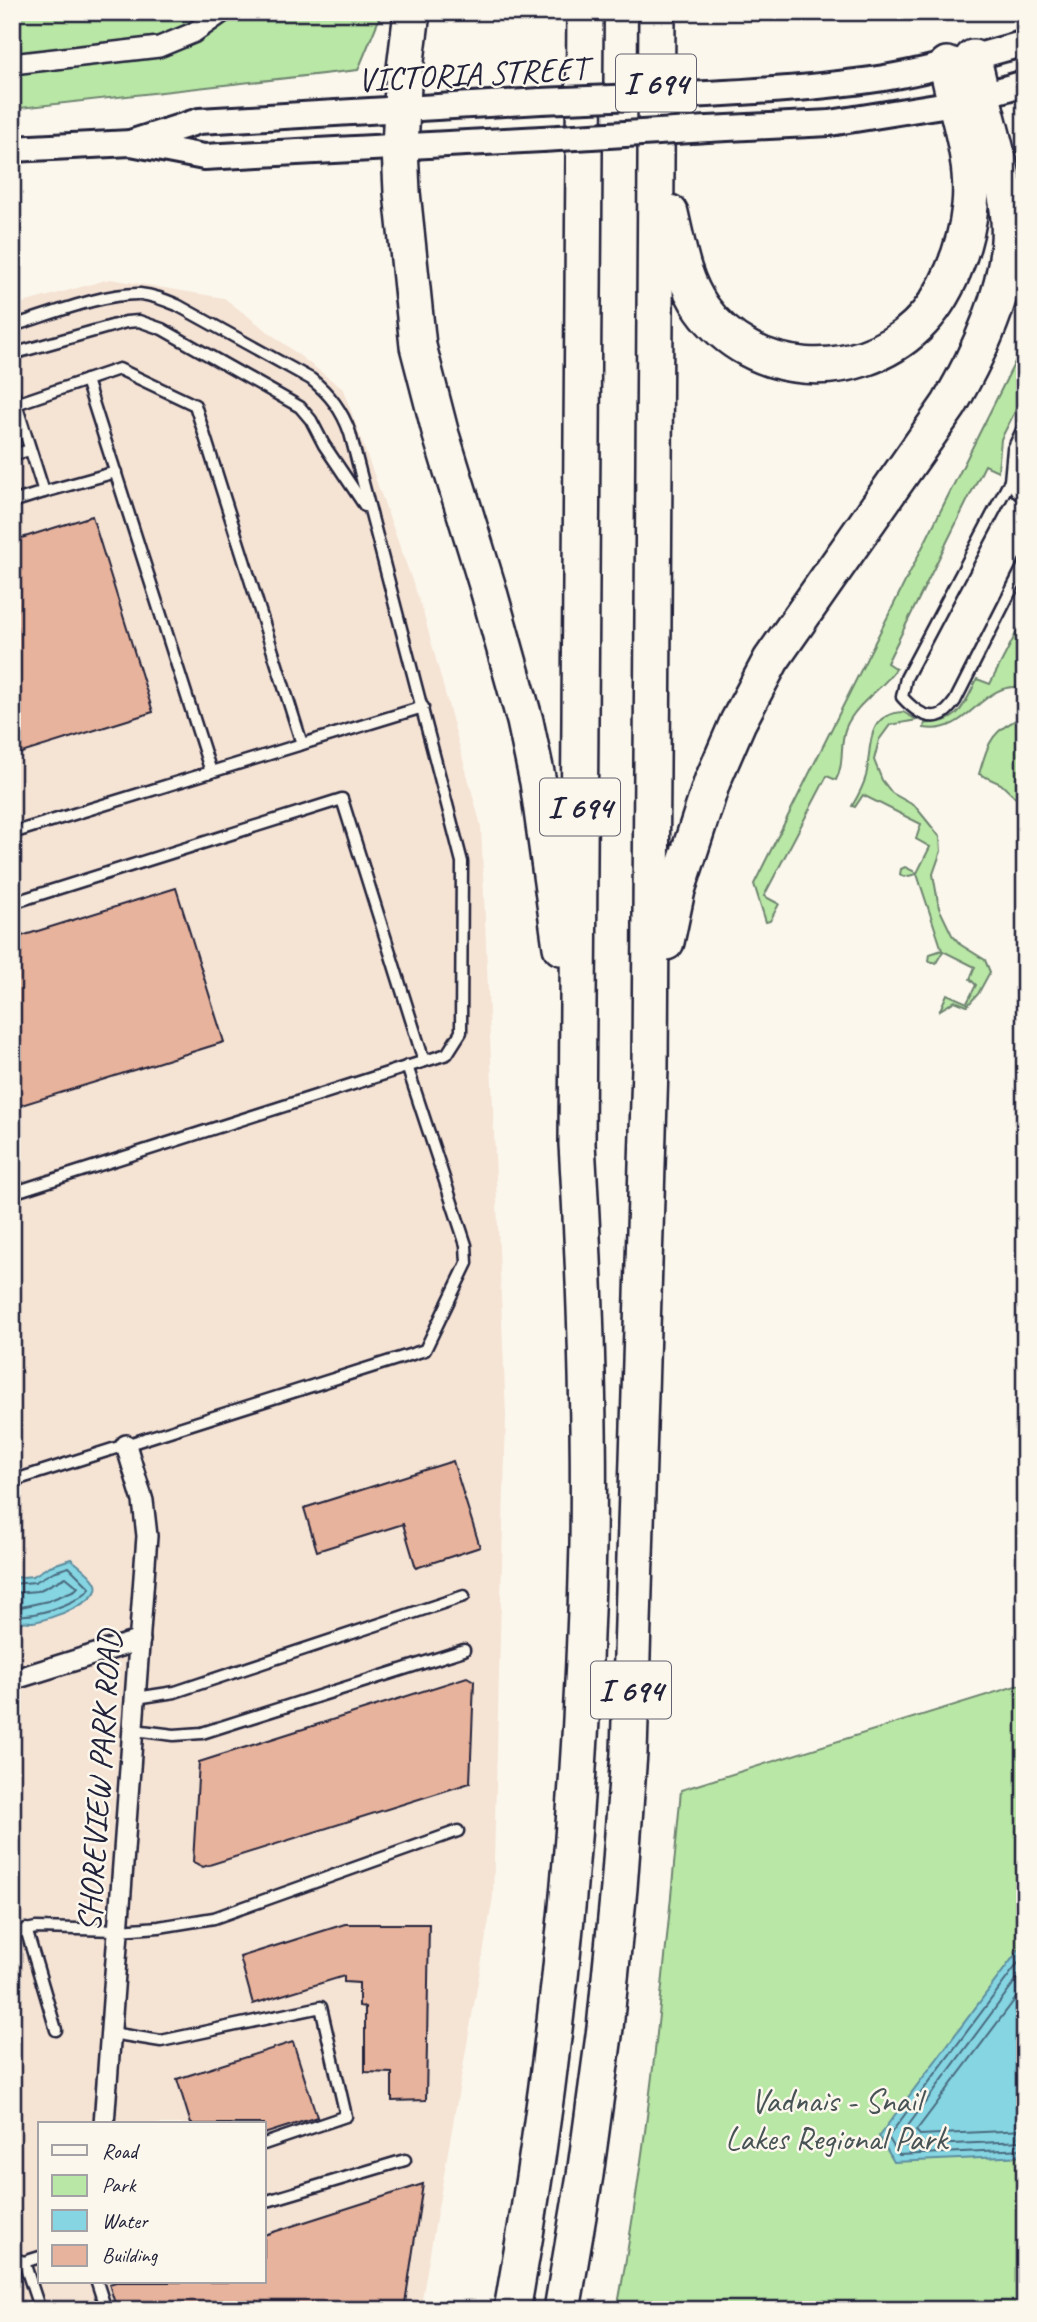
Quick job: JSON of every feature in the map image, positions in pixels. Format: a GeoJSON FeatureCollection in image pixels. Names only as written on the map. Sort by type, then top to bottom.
{"type":"FeatureCollection","features":[{"type":"Feature","properties":{"kind":"highway"},"geometry":{"type":"LineString","coordinates":[[412,12],[401,110],[400,148],[403,205],[418,345],[441,435],[525,721],[538,782],[562,950],[566,1027],[578,1114]]}},
{"type":"Feature","properties":{"kind":"highway","name":"I 694"},"geometry":{"type":"LineString","coordinates":[[512,2310],[541,2132],[561,1973],[575,1825],[584,1678],[588,1414],[578,1114],[585,12]]}},
{"type":"Feature","properties":{"kind":"highway","name":"I 694"},"geometry":{"type":"LineString","coordinates":[[562,2310],[585,2175],[605,2028],[629,1753],[650,1067],[657,12]]}},
{"type":"Feature","properties":{"kind":"highway"},"geometry":{"type":"LineString","coordinates":[[650,1067],[656,1002],[677,890],[712,782],[738,722],[771,660],[969,372],[987,330],[999,292],[1009,236],[1008,210],[1003,184],[968,99],[960,61]]}},
{"type":"Feature","properties":{"kind":"highway"},"geometry":{"type":"LineString","coordinates":[[656,154],[681,266],[690,289],[703,310],[739,344],[764,356],[797,365],[834,366],[877,354],[900,340],[933,308],[947,286],[957,261],[970,208],[968,99]]}},
{"type":"Feature","properties":{"kind":"street"},"geometry":{"type":"LineString","coordinates":[[12,64],[159,47],[193,33],[223,12]]}},
{"type":"Feature","properties":{"kind":"street","name":"VICTORIA STREET"},"geometry":{"type":"LineString","coordinates":[[131,143],[199,121],[708,94],[824,85],[886,78],[1025,43]]}},
{"type":"Feature","properties":{"kind":"street","name":"VICTORIA STREET"},"geometry":{"type":"LineString","coordinates":[[12,149],[131,143],[204,157],[830,123],[968,99],[1025,83]]}},
{"type":"Feature","properties":{"kind":"street","name":"SHOREVIEW PARK ROAD"},"geometry":{"type":"LineString","coordinates":[[104,2122],[147,1536],[143,1502],[125,1445]]}},
{"type":"Feature","properties":{"kind":"street"},"geometry":{"type":"LineString","coordinates":[[12,1680],[140,1640]]}},
{"type":"Feature","properties":{"kind":"lane"},"geometry":{"type":"LineString","coordinates":[[12,326],[107,298],[153,296],[177,305],[311,379],[325,391],[345,419],[462,862],[461,1032],[447,1054],[12,1193]]}},
{"type":"Feature","properties":{"kind":"lane"},"geometry":{"type":"LineString","coordinates":[[12,354],[126,322],[139,321],[162,329],[300,407],[312,420],[324,445],[370,513]]}},
{"type":"Feature","properties":{"kind":"lane"},"geometry":{"type":"LineString","coordinates":[[14,404],[119,369],[195,405],[302,744]]}},
{"type":"Feature","properties":{"kind":"lane"},"geometry":{"type":"LineString","coordinates":[[86,380],[211,772]]}},
{"type":"Feature","properties":{"kind":"lane"},"geometry":{"type":"LineString","coordinates":[[12,389],[14,404],[44,492]]}},
{"type":"Feature","properties":{"kind":"lane"},"geometry":{"type":"LineString","coordinates":[[1025,424],[1013,449],[1010,481],[906,678],[902,697],[912,709],[929,716],[942,714],[955,701],[1025,563]]}},
{"type":"Feature","properties":{"kind":"lane"},"geometry":{"type":"LineString","coordinates":[[12,455],[30,450]]}},
{"type":"Feature","properties":{"kind":"lane"},"geometry":{"type":"LineString","coordinates":[[12,502],[116,472]]}},
{"type":"Feature","properties":{"kind":"lane"},"geometry":{"type":"LineString","coordinates":[[1010,481],[1018,493],[1025,496]]}},
{"type":"Feature","properties":{"kind":"lane"},"geometry":{"type":"LineString","coordinates":[[12,833],[423,707]]}},
{"type":"Feature","properties":{"kind":"lane"},"geometry":{"type":"LineString","coordinates":[[12,903],[342,799],[424,1061]]}},
{"type":"Feature","properties":{"kind":"lane"},"geometry":{"type":"LineString","coordinates":[[12,1481],[425,1350],[467,1263],[466,1245],[407,1066]]}},
{"type":"Feature","properties":{"kind":"lane"},"geometry":{"type":"LineString","coordinates":[[136,1698],[175,1692],[464,1596]]}},
{"type":"Feature","properties":{"kind":"lane"},"geometry":{"type":"LineString","coordinates":[[134,1730],[174,1735],[202,1734],[464,1650]]}},
{"type":"Feature","properties":{"kind":"lane"},"geometry":{"type":"LineString","coordinates":[[12,1933],[26,1929],[119,1930],[214,1918],[458,1831]]}},
{"type":"Feature","properties":{"kind":"lane"},"geometry":{"type":"LineString","coordinates":[[26,1929],[56,2030]]}},
{"type":"Feature","properties":{"kind":"lane"},"geometry":{"type":"LineString","coordinates":[[111,2033],[161,2040],[321,2007],[346,2116],[266,2143]]}},
{"type":"Feature","properties":{"kind":"lane"},"geometry":{"type":"LineString","coordinates":[[266,2201],[405,2160]]}},
{"type":"Feature","properties":{"kind":"lane"},"geometry":{"type":"LineString","coordinates":[[12,2258],[24,2262],[38,2258]]}},
{"type":"Feature","properties":{"kind":"lane"},"geometry":{"type":"LineString","coordinates":[[24,2262],[40,2310]]}},
{"type":"Feature","properties":{"kind":"lane"},"geometry":{"type":"LineString","coordinates":[[98,2284],[106,2310]]}},
{"type":"Feature","properties":{"kind":"shaded area"},"geometry":{"type":"Polygon","coordinates":[[[110,279],[224,298],[343,389],[422,608],[481,826],[506,1415],[493,1897],[420,2310],[12,2310],[12,306],[110,279]]]}},
{"type":"Feature","properties":{"kind":"green space"},"geometry":{"type":"Polygon","coordinates":[[[12,12],[382,12],[358,70],[12,109],[12,12]]]}},
{"type":"Feature","properties":{"kind":"green space"},"geometry":{"type":"Polygon","coordinates":[[[1025,342],[1025,392],[1001,439],[998,471],[985,465],[887,663],[896,669],[856,710],[846,727],[839,774],[836,780],[827,776],[764,896],[779,904],[770,921],[766,922],[754,884],[1025,342]]]}},
{"type":"Feature","properties":{"kind":"green space"},"geometry":{"type":"Polygon","coordinates":[[[1025,616],[1025,688],[1010,687],[997,692],[953,724],[940,728],[924,728],[925,723],[946,721],[959,712],[977,679],[990,684],[1025,616]]]}},
{"type":"Feature","properties":{"kind":"green space"},"geometry":{"type":"Polygon","coordinates":[[[903,712],[917,720],[890,725],[879,740],[874,760],[882,780],[892,793],[915,806],[940,837],[941,851],[933,874],[939,908],[952,935],[961,945],[985,960],[990,972],[978,994],[967,1006],[955,1001],[940,1010],[947,994],[967,1003],[976,985],[970,979],[975,967],[943,951],[936,963],[929,961],[930,954],[942,950],[917,874],[904,877],[900,874],[905,867],[917,873],[930,847],[916,839],[921,824],[863,795],[855,807],[852,806],[866,776],[872,735],[876,726],[890,714],[903,712]]]}},
{"type":"Feature","properties":{"kind":"green space"},"geometry":{"type":"Polygon","coordinates":[[[1025,716],[1025,799],[1019,801],[1001,784],[979,774],[993,738],[1005,726],[1025,716]]]}},
{"type":"Feature","properties":{"kind":"green space","name":"Vadnais - Snail Lakes Regional Park"},"geometry":{"type":"Polygon","coordinates":[[[1025,1683],[1025,2310],[617,2310],[647,2116],[681,1790],[1025,1683]]]}},
{"type":"Feature","properties":{"kind":"water"},"geometry":{"type":"Polygon","coordinates":[[[71,1559],[95,1582],[96,1589],[92,1596],[74,1608],[50,1618],[18,1623],[12,1627],[12,1578],[33,1576],[50,1566],[71,1559]]]}},
{"type":"Feature","properties":{"kind":"water"},"geometry":{"type":"Polygon","coordinates":[[[1021,1947],[1025,1948],[1025,2156],[894,2162],[879,2136],[1021,1947]]]}},
{"type":"Feature","properties":{"kind":"building"},"geometry":{"type":"Polygon","coordinates":[[[92,516],[153,712],[12,756],[12,541],[92,516]]]}},
{"type":"Feature","properties":{"kind":"building"},"geometry":{"type":"Polygon","coordinates":[[[176,888],[224,1042],[12,1108],[12,939],[176,888]]]}},
{"type":"Feature","properties":{"kind":"building"},"geometry":{"type":"Polygon","coordinates":[[[453,1461],[480,1547],[416,1568],[403,1524],[317,1551],[304,1508],[453,1461]]]}},
{"type":"Feature","properties":{"kind":"building"},"geometry":{"type":"Polygon","coordinates":[[[467,1677],[474,1681],[470,1783],[203,1867],[193,1862],[199,1762],[467,1677]]]}},
{"type":"Feature","properties":{"kind":"building"},"geometry":{"type":"Polygon","coordinates":[[[345,1924],[429,1924],[426,2100],[392,2101],[392,2073],[365,2072],[365,2007],[359,2006],[359,1983],[344,1982],[344,1976],[253,2004],[240,1957],[345,1924]]]}},
{"type":"Feature","properties":{"kind":"building"},"geometry":{"type":"Polygon","coordinates":[[[293,2042],[317,2117],[266,2133],[266,2122],[190,2122],[177,2079],[293,2042]]]}},
{"type":"Feature","properties":{"kind":"building"},"geometry":{"type":"Polygon","coordinates":[[[423,2184],[404,2310],[117,2310],[109,2284],[266,2284],[266,2234],[423,2184]]]}}]}
